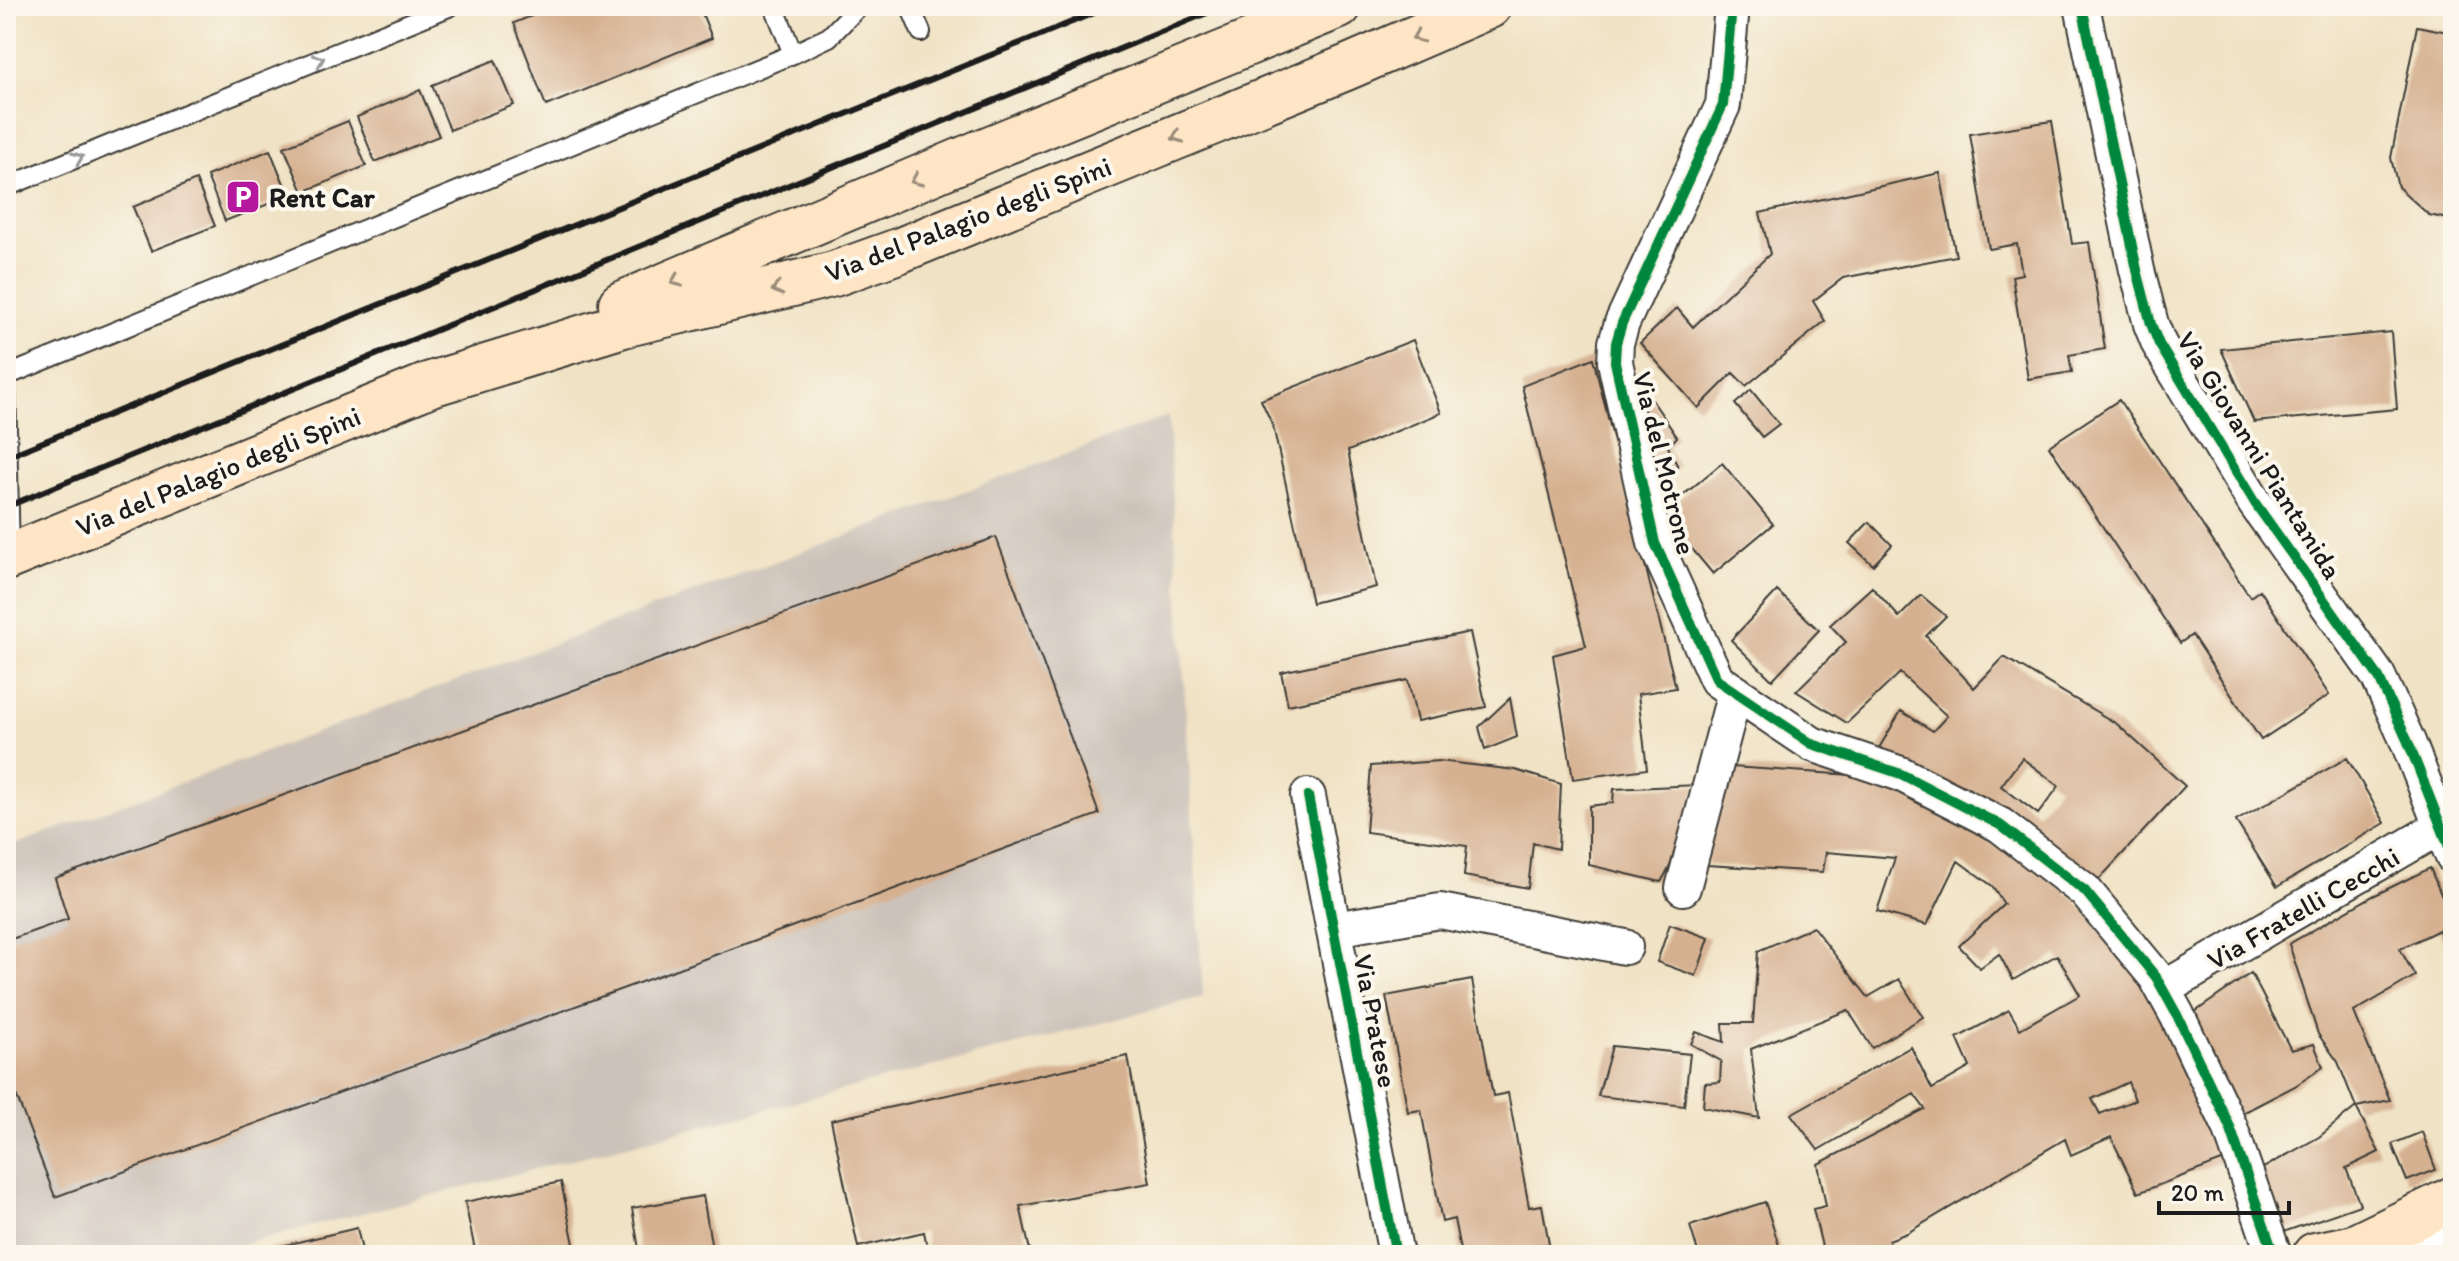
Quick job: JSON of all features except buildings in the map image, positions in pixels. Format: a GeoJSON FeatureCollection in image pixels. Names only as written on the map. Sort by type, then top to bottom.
{"type":"FeatureCollection","features":[{"type":"Feature","properties":{"kind":"main road","name":"Via del Palagio degli Spini"},"geometry":{"type":"LineString","coordinates":[[8,558],[431,384],[984,141],[1339,6]]}},
{"type":"Feature","properties":{"kind":"main road","name":"Via del Palagio degli Spini"},"geometry":{"type":"LineString","coordinates":[[431,384],[623,325],[834,274],[898,251],[1334,73],[1489,6]]}},
{"type":"Feature","properties":{"kind":"main road"},"geometry":{"type":"LineString","coordinates":[[2335,1251],[2453,1199]]}},
{"type":"Feature","properties":{"kind":"street","name":"Via del Motrone"},"geometry":{"type":"LineString","coordinates":[[1732,6],[1723,105],[1622,323],[1616,343],[1615,362],[1655,543],[1717,680],[1812,744],[1901,774],[2000,825],[2085,891],[2163,989],[2230,1127],[2274,1255]]}},
{"type":"Feature","properties":{"kind":"street","name":"Via Giovanni Piantanida"},"geometry":{"type":"LineString","coordinates":[[2082,6],[2137,270],[2159,344],[2255,503],[2378,676],[2448,842]]}},
{"type":"Feature","properties":{"kind":"street"},"geometry":{"type":"LineString","coordinates":[[1683,888],[1735,692]]}},
{"type":"Feature","properties":{"kind":"street","name":"Via Pratese"},"geometry":{"type":"LineString","coordinates":[[1308,796],[1396,1255]]}},
{"type":"Feature","properties":{"kind":"street","name":"Via Fratelli Cecchi"},"geometry":{"type":"LineString","coordinates":[[2163,989],[2448,842]]}},
{"type":"Feature","properties":{"kind":"street","name":"Via Pratese"},"geometry":{"type":"LineString","coordinates":[[1334,929],[1440,911],[1625,947]]}},
{"type":"Feature","properties":{"kind":"street"},"geometry":{"type":"LineString","coordinates":[[2335,1251],[2453,1239]]}},
{"type":"Feature","properties":{"kind":"lane"},"geometry":{"type":"LineString","coordinates":[[6,187],[451,6]]}},
{"type":"Feature","properties":{"kind":"lane"},"geometry":{"type":"LineString","coordinates":[[774,6],[793,54]]}},
{"type":"Feature","properties":{"kind":"lane"},"geometry":{"type":"LineString","coordinates":[[6,376],[793,54],[829,37],[859,6]]}},
{"type":"Feature","properties":{"kind":"lane"},"geometry":{"type":"LineString","coordinates":[[910,6],[921,32]]}},
{"type":"Feature","properties":{"kind":"lane"},"geometry":{"type":"LineString","coordinates":[[6,386],[8,558]]}},
{"type":"Feature","properties":{"kind":"shaded area"},"geometry":{"type":"Polygon","coordinates":[[[1168,416],[1203,997],[200,1255],[6,1255],[6,848],[1168,416]]]}},
{"type":"Feature","properties":{"kind":"railway"},"geometry":{"type":"LineString","coordinates":[[6,457],[1111,6]]}},
{"type":"Feature","properties":{"kind":"railway"},"geometry":{"type":"LineString","coordinates":[[6,507],[1224,6]]}},
{"type":"Feature","properties":{"kind":"cycle path"},"geometry":{"type":"LineString","coordinates":[[1732,6],[1723,105],[1622,323],[1616,343],[1615,362],[1655,543],[1717,680],[1812,744],[1901,774],[2000,825],[2085,891],[2156,977],[2177,1015],[2230,1127],[2274,1255]]}},
{"type":"Feature","properties":{"kind":"cycle path"},"geometry":{"type":"LineString","coordinates":[[2082,6],[2137,270],[2159,344],[2255,503],[2378,676],[2408,742],[2453,857]]}},
{"type":"Feature","properties":{"kind":"cycle path"},"geometry":{"type":"LineString","coordinates":[[1308,796],[1396,1255]]}},
{"type":"Feature","properties":{"kind":"place","name":"Rent Car"},"geometry":{"type":"Point","coordinates":[243,197]}}]}
